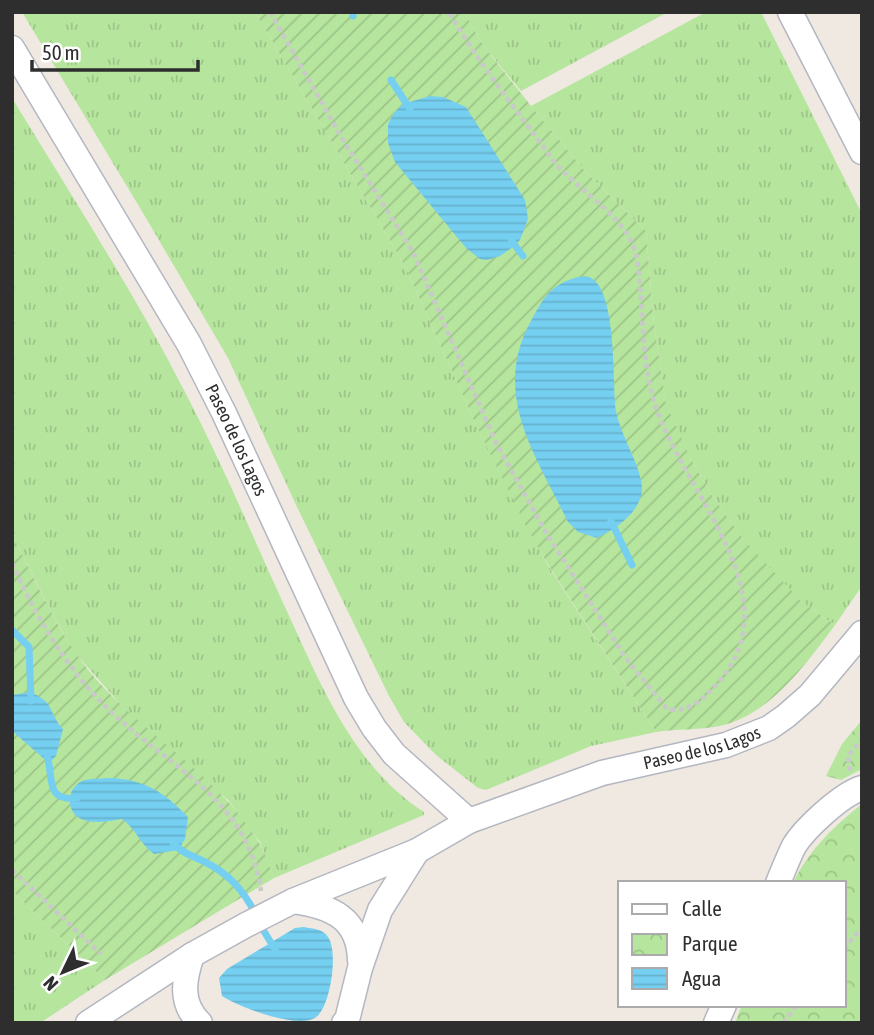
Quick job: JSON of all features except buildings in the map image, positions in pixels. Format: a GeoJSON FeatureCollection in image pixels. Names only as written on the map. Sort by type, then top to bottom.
{"type":"FeatureCollection","features":[{"type":"Feature","properties":{"kind":"street"},"geometry":{"type":"LineString","coordinates":[[790,12],[862,152]]}},
{"type":"Feature","properties":{"kind":"street","name":"Paseo de los Lagos"},"geometry":{"type":"LineString","coordinates":[[12,48],[189,344],[224,413],[356,698],[394,754],[469,821]]}},
{"type":"Feature","properties":{"kind":"street","name":"Paseo de los Lagos"},"geometry":{"type":"LineString","coordinates":[[88,1023],[192,955],[293,901],[417,850],[469,821],[602,773],[726,745],[769,728],[810,695],[862,633]]}},
{"type":"Feature","properties":{"kind":"street"},"geometry":{"type":"LineString","coordinates":[[779,881],[795,845],[831,807],[860,788]]}},
{"type":"Feature","properties":{"kind":"street","name":"Paseo de los Lagos"},"geometry":{"type":"LineString","coordinates":[[347,1022],[360,968],[380,910],[417,850]]}},
{"type":"Feature","properties":{"kind":"street","name":"Paseo de los Lagos"},"geometry":{"type":"LineString","coordinates":[[293,901],[315,904],[347,922],[355,931],[360,968]]}},
{"type":"Feature","properties":{"kind":"street"},"geometry":{"type":"LineString","coordinates":[[192,955],[185,978],[184,995],[189,1009],[200,1023]]}},
{"type":"Feature","properties":{"kind":"street"},"geometry":{"type":"LineString","coordinates":[[716,1023],[723,1007]]}},
{"type":"Feature","properties":{"kind":"path"},"geometry":{"type":"LineString","coordinates":[[270,12],[343,140],[413,252],[448,338],[496,443],[579,588],[625,657],[667,709],[677,710],[692,706],[727,672],[741,647],[745,621],[743,589],[733,561],[659,419],[651,390],[638,263],[633,242],[622,224],[590,198],[556,163],[471,48],[449,12]]}},
{"type":"Feature","properties":{"kind":"path"},"geometry":{"type":"LineString","coordinates":[[12,564],[26,595],[78,676],[133,732],[191,776],[225,809],[250,847],[258,870],[261,892]]}},
{"type":"Feature","properties":{"kind":"path"},"geometry":{"type":"LineString","coordinates":[[860,788],[848,756],[862,739]]}},
{"type":"Feature","properties":{"kind":"path"},"geometry":{"type":"LineString","coordinates":[[12,870],[101,954]]}},
{"type":"Feature","properties":{"kind":"path"},"geometry":{"type":"LineString","coordinates":[[846,947],[862,927]]}},
{"type":"Feature","properties":{"kind":"path"},"geometry":{"type":"LineString","coordinates":[[783,1023],[795,1007]]}},
{"type":"Feature","properties":{"kind":"green space"},"geometry":{"type":"Polygon","coordinates":[[[22,12],[255,12],[405,266],[476,425],[547,564],[656,732],[591,746],[486,790],[478,788],[436,755],[404,722],[297,507],[228,358],[22,12]]]}},
{"type":"Feature","properties":{"kind":"green space"},"geometry":{"type":"Polygon","coordinates":[[[255,12],[464,12],[483,45],[585,171],[646,231],[654,325],[666,404],[691,459],[711,494],[743,539],[802,602],[835,625],[799,671],[755,711],[720,726],[656,732],[526,526],[476,425],[405,266],[255,12]]]}},
{"type":"Feature","properties":{"kind":"green space"},"geometry":{"type":"Polygon","coordinates":[[[464,12],[668,12],[521,91],[483,45],[464,12]]]}},
{"type":"Feature","properties":{"kind":"green space"},"geometry":{"type":"Polygon","coordinates":[[[706,12],[761,12],[862,214],[862,586],[835,625],[802,602],[770,570],[743,539],[711,494],[666,405],[654,325],[646,231],[585,171],[531,106],[706,12]]]}},
{"type":"Feature","properties":{"kind":"green space"},"geometry":{"type":"Polygon","coordinates":[[[12,98],[102,244],[166,356],[212,446],[311,663],[340,719],[377,771],[399,793],[424,812],[424,815],[274,878],[260,842],[228,800],[130,715],[75,653],[50,610],[12,534],[12,98]]]}},
{"type":"Feature","properties":{"kind":"green space"},"geometry":{"type":"Polygon","coordinates":[[[12,534],[49,609],[82,662],[115,699],[221,794],[257,839],[274,878],[105,980],[12,891],[12,534]]]}},
{"type":"Feature","properties":{"kind":"green space"},"geometry":{"type":"Polygon","coordinates":[[[862,720],[862,769],[841,780],[826,776],[842,744],[862,720]]]}},
{"type":"Feature","properties":{"kind":"green space"},"geometry":{"type":"Polygon","coordinates":[[[862,804],[862,1023],[735,1023],[741,1007],[846,1007],[846,881],[794,881],[823,839],[862,804]]]}},
{"type":"Feature","properties":{"kind":"green space"},"geometry":{"type":"Polygon","coordinates":[[[12,891],[105,980],[40,1023],[12,1023],[12,891]]]}},
{"type":"Feature","properties":{"kind":"water"},"geometry":{"type":"Polygon","coordinates":[[[430,96],[443,97],[466,107],[525,200],[528,219],[520,240],[500,256],[480,259],[466,248],[395,162],[388,143],[388,124],[403,104],[430,96]]]}},
{"type":"Feature","properties":{"kind":"water"},"geometry":{"type":"Polygon","coordinates":[[[578,277],[589,277],[598,285],[605,299],[612,338],[616,411],[642,488],[633,512],[612,530],[597,538],[578,532],[568,522],[531,447],[516,398],[515,372],[520,346],[532,319],[555,287],[578,277]]]}},
{"type":"Feature","properties":{"kind":"water"},"geometry":{"type":"Polygon","coordinates":[[[30,692],[48,704],[63,729],[56,756],[49,763],[12,731],[12,695],[30,692]]]}},
{"type":"Feature","properties":{"kind":"water"},"geometry":{"type":"Polygon","coordinates":[[[109,778],[133,781],[153,788],[188,817],[185,839],[178,850],[154,854],[122,819],[93,822],[74,813],[70,796],[76,785],[85,780],[109,778]]]}},
{"type":"Feature","properties":{"kind":"water"},"geometry":{"type":"Polygon","coordinates":[[[304,927],[326,934],[333,955],[329,992],[325,1004],[315,1018],[306,1021],[282,1019],[254,1011],[222,996],[219,978],[227,969],[295,928],[304,927]]]}},
{"type":"Feature","properties":{"kind":"waterway"},"geometry":{"type":"LineString","coordinates":[[391,80],[410,109]]}},
{"type":"Feature","properties":{"kind":"waterway"},"geometry":{"type":"LineString","coordinates":[[511,240],[523,256]]}},
{"type":"Feature","properties":{"kind":"waterway"},"geometry":{"type":"LineString","coordinates":[[611,521],[632,565]]}},
{"type":"Feature","properties":{"kind":"waterway"},"geometry":{"type":"LineString","coordinates":[[12,630],[29,647],[31,701]]}},
{"type":"Feature","properties":{"kind":"waterway"},"geometry":{"type":"LineString","coordinates":[[47,756],[55,792],[59,796],[77,798]]}},
{"type":"Feature","properties":{"kind":"waterway"},"geometry":{"type":"LineString","coordinates":[[173,843],[228,877],[246,897],[255,913]]}},
{"type":"Feature","properties":{"kind":"waterway"},"geometry":{"type":"LineString","coordinates":[[262,928],[276,951]]}}]}
